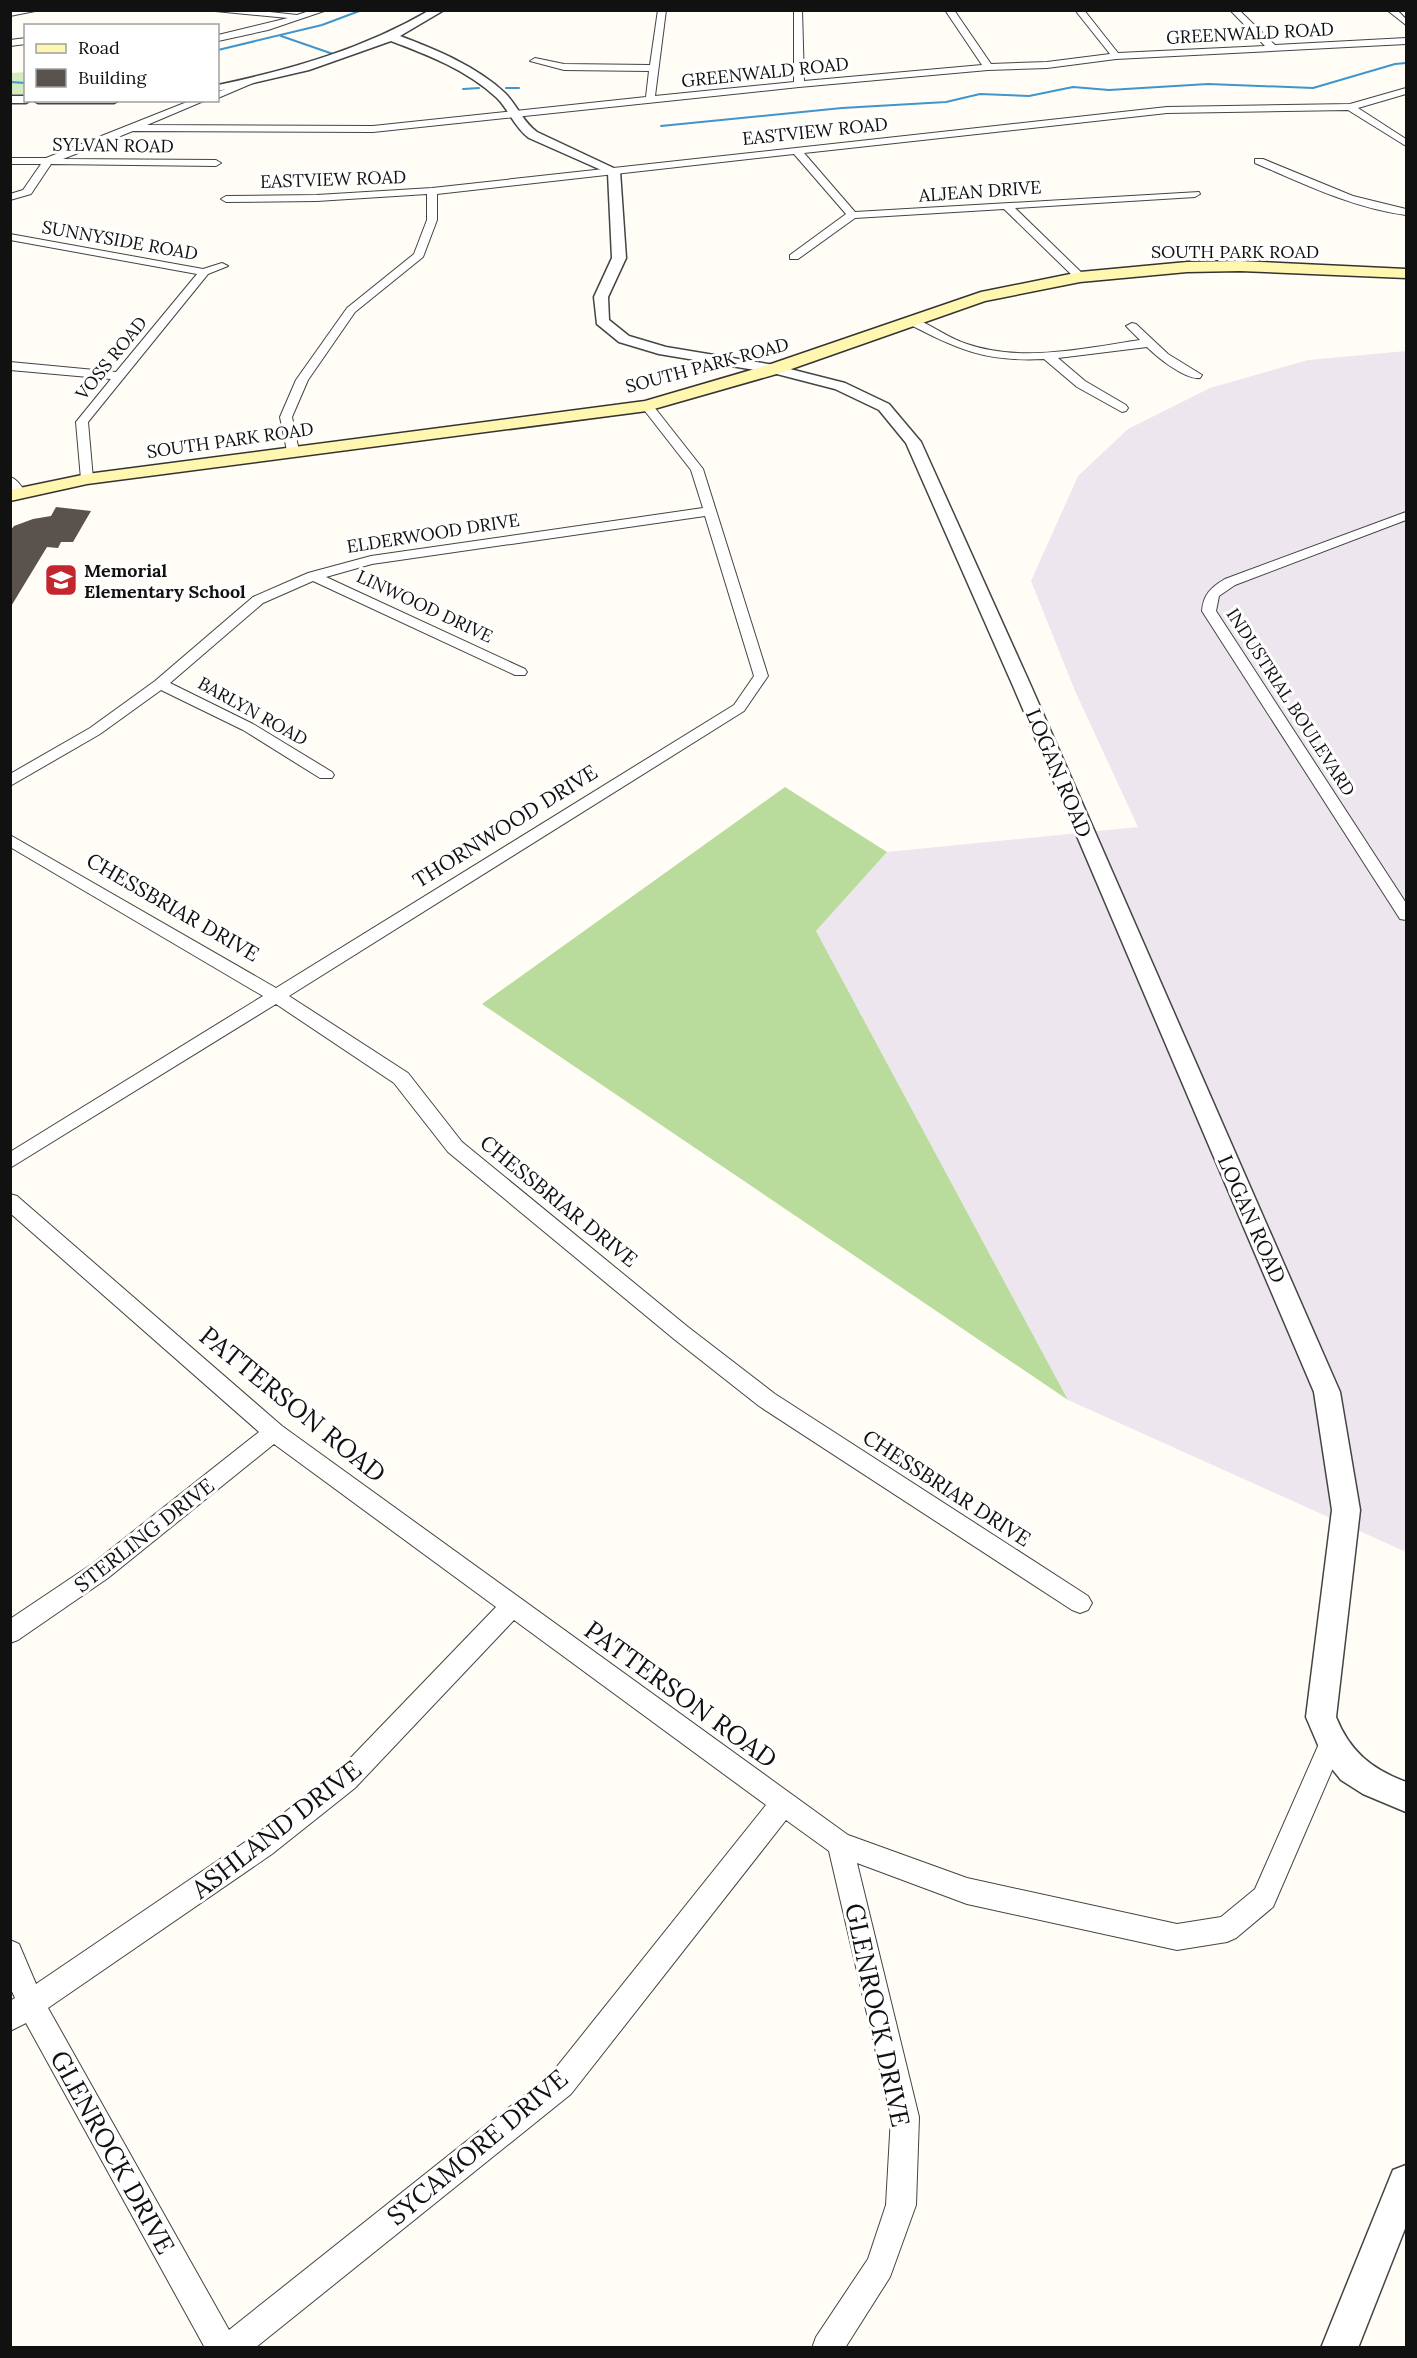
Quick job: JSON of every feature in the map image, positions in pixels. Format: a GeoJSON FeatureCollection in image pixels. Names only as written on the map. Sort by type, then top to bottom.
{"type":"FeatureCollection","features":[{"type":"Feature","properties":{"kind":"main road","name":"SOUTH PARK ROAD"},"geometry":{"type":"LineString","coordinates":[[14,490],[293,451],[647,406],[774,369],[909,320],[981,297],[1080,276],[1187,267],[1240,266],[1407,274]]}},
{"type":"Feature","properties":{"kind":"street"},"geometry":{"type":"LineString","coordinates":[[10,13],[36,10]]}},
{"type":"Feature","properties":{"kind":"street"},"geometry":{"type":"LineString","coordinates":[[209,10],[302,17]]}},
{"type":"Feature","properties":{"kind":"street"},"geometry":{"type":"LineString","coordinates":[[219,38],[322,10]]}},
{"type":"Feature","properties":{"kind":"street"},"geometry":{"type":"LineString","coordinates":[[650,100],[662,10]]}},
{"type":"Feature","properties":{"kind":"street"},"geometry":{"type":"LineString","coordinates":[[798,10],[799,84]]}},
{"type":"Feature","properties":{"kind":"street"},"geometry":{"type":"LineString","coordinates":[[950,10],[988,67]]}},
{"type":"Feature","properties":{"kind":"street"},"geometry":{"type":"LineString","coordinates":[[1079,10],[1116,56]]}},
{"type":"Feature","properties":{"kind":"street"},"geometry":{"type":"LineString","coordinates":[[1234,10],[1274,49]]}},
{"type":"Feature","properties":{"kind":"street"},"geometry":{"type":"LineString","coordinates":[[1391,10],[1407,23]]}},
{"type":"Feature","properties":{"kind":"street"},"geometry":{"type":"LineString","coordinates":[[219,88],[253,81],[324,61],[391,37],[435,11]]}},
{"type":"Feature","properties":{"kind":"street"},"geometry":{"type":"LineString","coordinates":[[391,37],[436,54],[464,70],[500,95],[516,114],[522,128],[533,135],[614,171]]}},
{"type":"Feature","properties":{"kind":"street","name":"GREENWALD ROAD"},"geometry":{"type":"LineString","coordinates":[[127,128],[373,129],[799,84],[988,67],[1047,65],[1116,56],[1407,41]]}},
{"type":"Feature","properties":{"kind":"street"},"geometry":{"type":"LineString","coordinates":[[535,61],[564,67],[654,68]]}},
{"type":"Feature","properties":{"kind":"street"},"geometry":{"type":"LineString","coordinates":[[219,95],[253,81]]}},
{"type":"Feature","properties":{"kind":"street","name":"EASTVIEW ROAD"},"geometry":{"type":"LineString","coordinates":[[226,199],[318,198],[432,191],[1167,110],[1350,107],[1407,91]]}},
{"type":"Feature","properties":{"kind":"street"},"geometry":{"type":"LineString","coordinates":[[14,197],[27,192],[48,161],[197,102]]}},
{"type":"Feature","properties":{"kind":"street"},"geometry":{"type":"LineString","coordinates":[[1350,107],[1407,143]]}},
{"type":"Feature","properties":{"kind":"street"},"geometry":{"type":"LineString","coordinates":[[794,257],[852,215],[796,150]]}},
{"type":"Feature","properties":{"kind":"street","name":"SYLVAN ROAD"},"geometry":{"type":"LineString","coordinates":[[10,161],[216,163]]}},
{"type":"Feature","properties":{"kind":"street"},"geometry":{"type":"LineString","coordinates":[[1259,162],[1338,195],[1378,208],[1407,212]]}},
{"type":"Feature","properties":{"kind":"street","name":"LOGAN ROAD"},"geometry":{"type":"LineString","coordinates":[[614,171],[620,258],[601,297],[603,321],[624,339],[664,351],[774,369],[840,386],[884,407],[913,442],[1022,687],[1327,1392],[1346,1510],[1321,1717],[1331,1745],[1352,1773],[1407,1797]]}},
{"type":"Feature","properties":{"kind":"street"},"geometry":{"type":"LineString","coordinates":[[293,451],[286,417],[302,380],[351,310],[419,255],[432,220],[432,191]]}},
{"type":"Feature","properties":{"kind":"street","name":"ALJEAN DRIVE"},"geometry":{"type":"LineString","coordinates":[[852,215],[1195,194]]}},
{"type":"Feature","properties":{"kind":"street"},"geometry":{"type":"LineString","coordinates":[[1007,206],[1080,276]]}},
{"type":"Feature","properties":{"kind":"street","name":"SUNNYSIDE ROAD"},"geometry":{"type":"LineString","coordinates":[[10,237],[204,272],[222,266]]}},
{"type":"Feature","properties":{"kind":"street","name":"VOSS ROAD"},"geometry":{"type":"LineString","coordinates":[[87,479],[82,422],[204,272]]}},
{"type":"Feature","properties":{"kind":"street"},"geometry":{"type":"LineString","coordinates":[[909,320],[963,346],[1002,355],[1048,356],[1147,343]]}},
{"type":"Feature","properties":{"kind":"street"},"geometry":{"type":"LineString","coordinates":[[1132,326],[1164,357],[1196,375]]}},
{"type":"Feature","properties":{"kind":"street"},"geometry":{"type":"LineString","coordinates":[[1048,356],[1081,384],[1122,408]]}},
{"type":"Feature","properties":{"kind":"street"},"geometry":{"type":"LineString","coordinates":[[10,366],[119,376]]}},
{"type":"Feature","properties":{"kind":"street","name":"THORNWOOD DRIVE"},"geometry":{"type":"LineString","coordinates":[[10,1161],[739,708],[761,676],[711,511],[697,469],[647,406]]}},
{"type":"Feature","properties":{"kind":"street","name":"ELDERWOOD DRIVE"},"geometry":{"type":"LineString","coordinates":[[10,781],[95,731],[160,684],[258,600],[313,576],[371,560],[711,511]]}},
{"type":"Feature","properties":{"kind":"street","name":"INDUSTRIAL BOULEVARD"},"geometry":{"type":"LineString","coordinates":[[1407,516],[1230,582],[1215,590],[1209,600],[1209,611],[1407,915]]}},
{"type":"Feature","properties":{"kind":"street","name":"LINWOOD DRIVE"},"geometry":{"type":"LineString","coordinates":[[313,576],[520,672]]}},
{"type":"Feature","properties":{"kind":"street","name":"BARLYN ROAD"},"geometry":{"type":"LineString","coordinates":[[160,684],[248,727],[326,775]]}},
{"type":"Feature","properties":{"kind":"street","name":"CHESSBRIAR DRIVE"},"geometry":{"type":"LineString","coordinates":[[10,840],[275,995],[401,1078],[455,1147],[681,1333],[767,1400],[1080,1603]]}},
{"type":"Feature","properties":{"kind":"street","name":"PATTERSON ROAD"},"geometry":{"type":"LineString","coordinates":[[10,1201],[274,1432],[840,1844],[967,1891],[1177,1937],[1227,1929],[1264,1898],[1331,1745]]}},
{"type":"Feature","properties":{"kind":"street","name":"STERLING DRIVE"},"geometry":{"type":"LineString","coordinates":[[10,1633],[100,1571],[274,1432]]}},
{"type":"Feature","properties":{"kind":"street","name":"ASHLAND DRIVE"},"geometry":{"type":"LineString","coordinates":[[21,2012],[263,1845],[346,1780],[512,1606]]}},
{"type":"Feature","properties":{"kind":"street","name":"SYCAMORE DRIVE"},"geometry":{"type":"LineString","coordinates":[[230,2348],[561,2084],[783,1803]]}},
{"type":"Feature","properties":{"kind":"street","name":"GLENROCK DRIVE"},"geometry":{"type":"LineString","coordinates":[[827,2348],[880,2267],[902,2205],[905,2117],[840,1844]]}},
{"type":"Feature","properties":{"kind":"street","name":"GLENROCK DRIVE"},"geometry":{"type":"LineString","coordinates":[[10,1953],[21,2012],[222,2348]]}},
{"type":"Feature","properties":{"kind":"street"},"geometry":{"type":"LineString","coordinates":[[1339,2348],[1404,2200]]}},
{"type":"Feature","properties":{"kind":"shaded area"},"geometry":{"type":"Polygon","coordinates":[[[1406,351],[1406,1552],[1068,1400],[816,931],[887,852],[1138,827],[1075,691],[1031,581],[1078,476],[1128,429],[1210,388],[1308,360],[1406,351]]]}},
{"type":"Feature","properties":{"kind":"green space"},"geometry":{"type":"Polygon","coordinates":[[[24,72],[24,95],[11,94],[11,73],[24,72]]]}},
{"type":"Feature","properties":{"kind":"green space"},"geometry":{"type":"Polygon","coordinates":[[[785,787],[887,852],[816,931],[1068,1400],[482,1004],[785,787]]]}},
{"type":"Feature","properties":{"kind":"building","name":"Memorial Elementary School"},"geometry":{"type":"Polygon","coordinates":[[[56,507],[91,511],[73,542],[61,542],[58,548],[47,547],[10,608],[10,531],[14,526],[33,519],[51,516],[56,507]]]}},
{"type":"Feature","properties":{"kind":"waterway"},"geometry":{"type":"LineString","coordinates":[[219,50],[322,25],[362,10]]}},
{"type":"Feature","properties":{"kind":"waterway"},"geometry":{"type":"LineString","coordinates":[[281,36],[333,54]]}},
{"type":"Feature","properties":{"kind":"waterway"},"geometry":{"type":"LineString","coordinates":[[661,126],[842,108],[946,102],[980,94],[1029,96],[1073,87],[1109,90],[1208,84],[1313,88],[1395,64],[1406,63]]}},
{"type":"Feature","properties":{"kind":"waterway"},"geometry":{"type":"LineString","coordinates":[[10,82],[24,83]]}},
{"type":"Feature","properties":{"kind":"waterway"},"geometry":{"type":"LineString","coordinates":[[463,89],[479,88]]}},
{"type":"Feature","properties":{"kind":"waterway"},"geometry":{"type":"LineString","coordinates":[[506,88],[519,88]]}},
{"type":"Feature","properties":{"kind":"place","name":"Memorial Elementary School"},"geometry":{"type":"Point","coordinates":[61,580]}}]}
